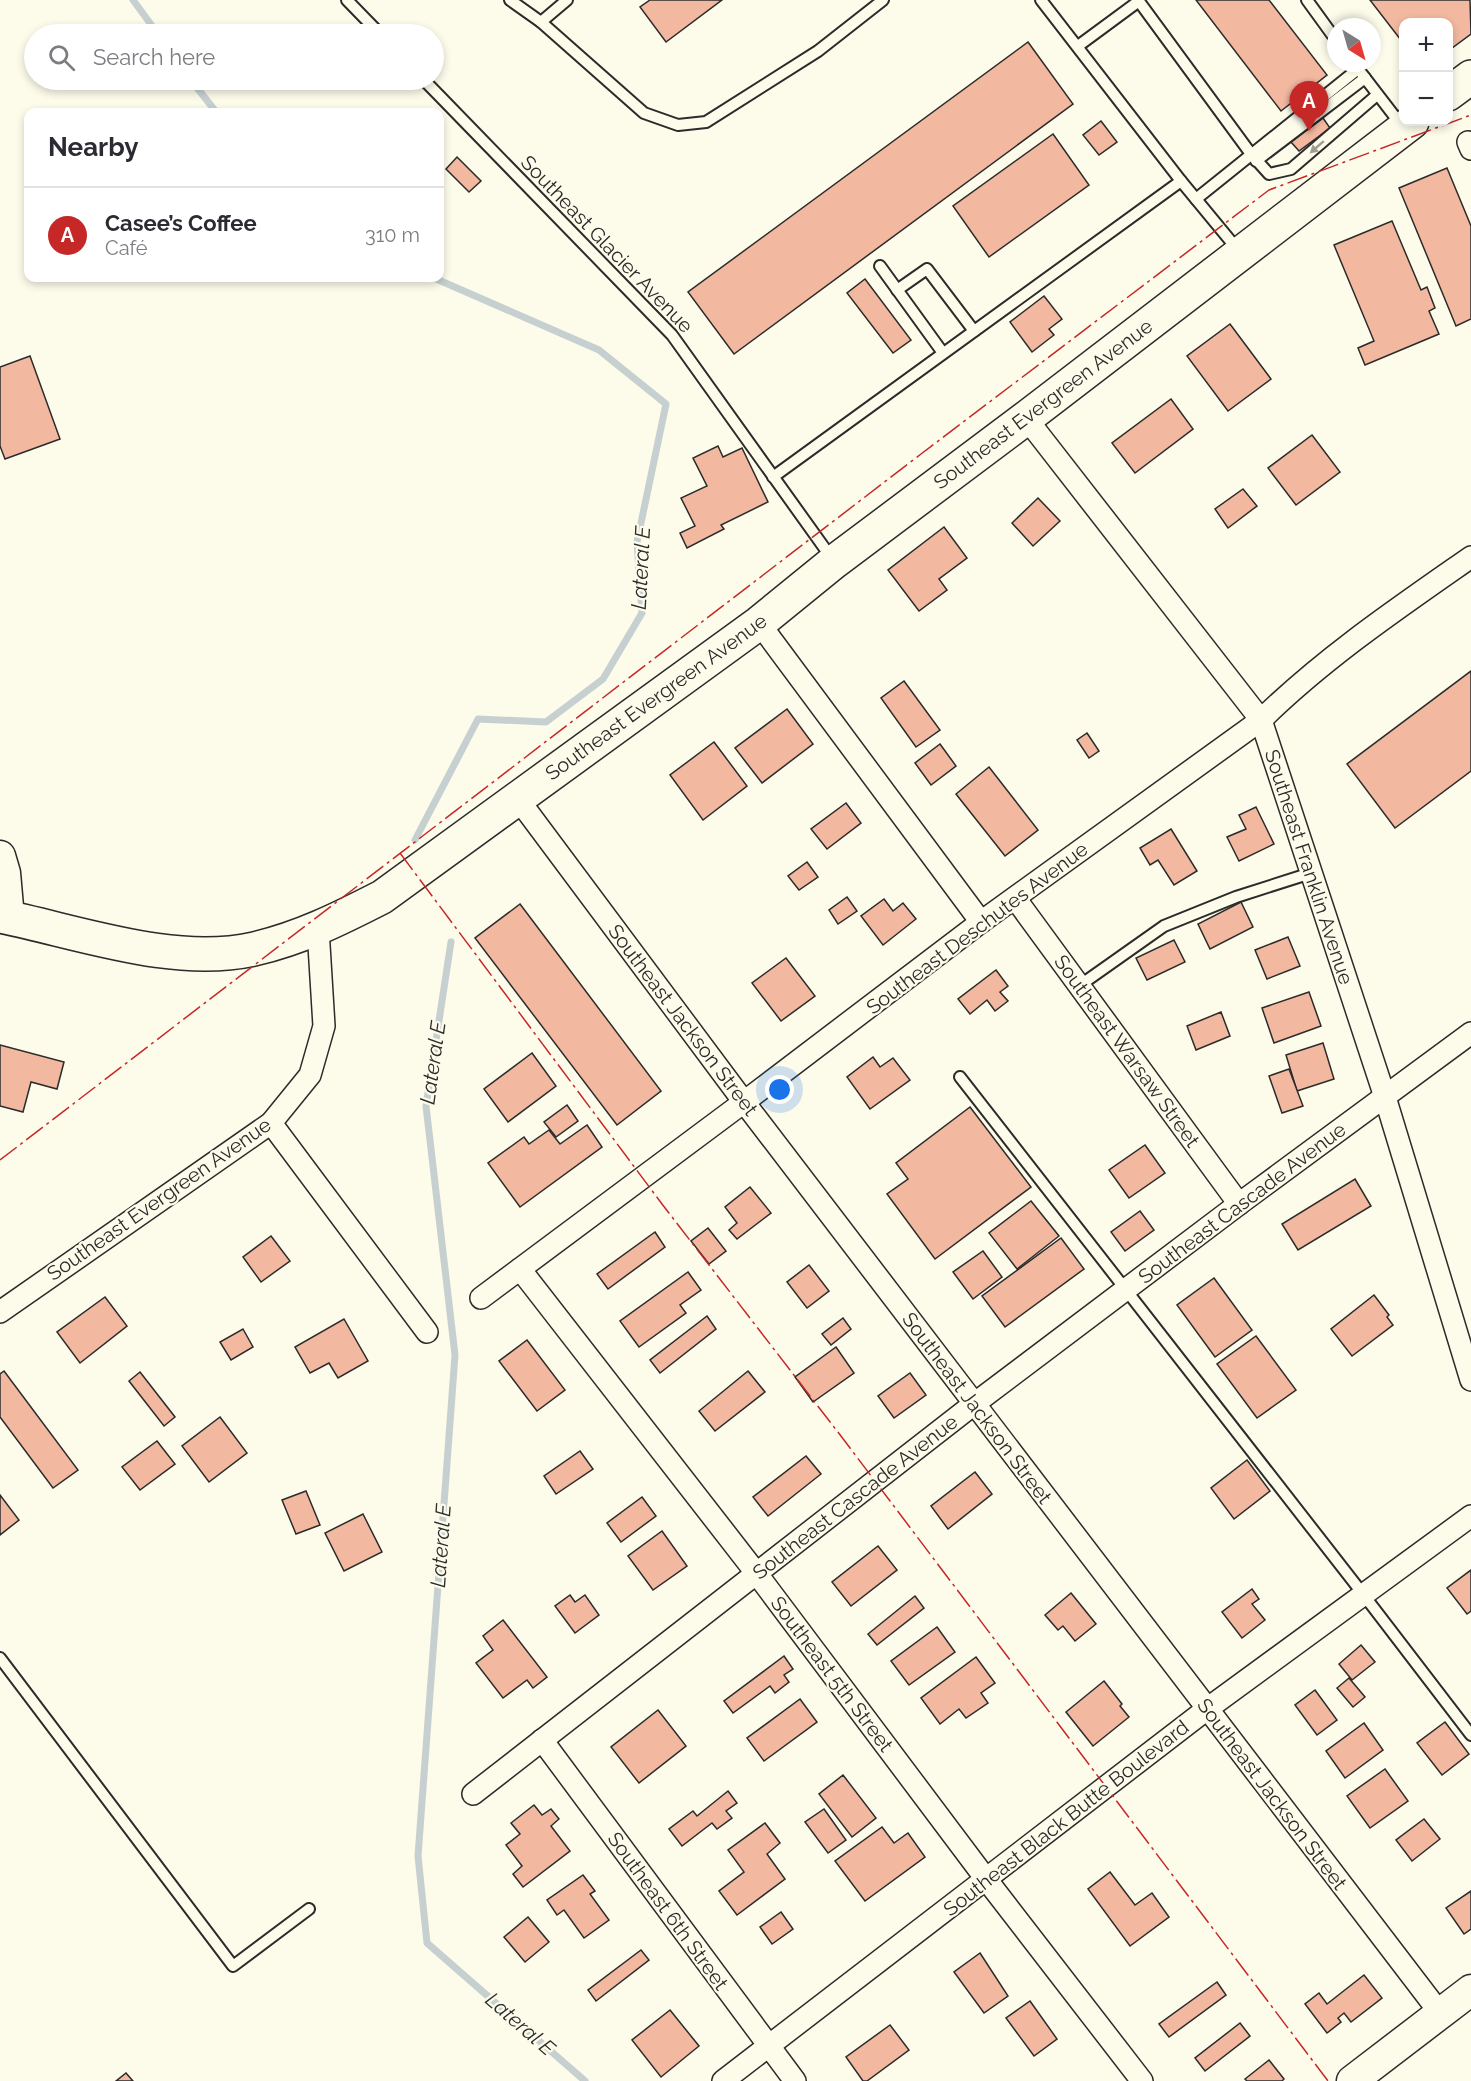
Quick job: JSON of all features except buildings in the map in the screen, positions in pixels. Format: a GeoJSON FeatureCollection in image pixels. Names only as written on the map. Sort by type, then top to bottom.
{"type":"FeatureCollection","features":[{"type":"Feature","properties":{"kind":"highway"},"geometry":{"type":"LineString","coordinates":[[1453,91],[1471,77]]}},
{"type":"Feature","properties":{"kind":"highway","name":"Southeast Evergreen Avenue"},"geometry":{"type":"LineString","coordinates":[[318,929],[381,897],[759,623],[834,562],[1407,126]]}},
{"type":"Feature","properties":{"kind":"highway"},"geometry":{"type":"LineString","coordinates":[[4,917],[157,951],[213,953],[252,949],[318,929]]}},
{"type":"Feature","properties":{"kind":"street","name":"Southeast Franklin Avenue"},"geometry":{"type":"LineString","coordinates":[[1026,418],[1261,720],[1385,1098],[1471,1380]]}},
{"type":"Feature","properties":{"kind":"street","name":"Southeast Deschutes Avenue"},"geometry":{"type":"LineString","coordinates":[[482,1298],[981,922],[1261,720],[1290,692],[1392,612],[1471,557]]}},
{"type":"Feature","properties":{"kind":"street"},"geometry":{"type":"LineString","coordinates":[[759,623],[981,922]]}},
{"type":"Feature","properties":{"kind":"street","name":"Southeast Jackson Street"},"geometry":{"type":"LineString","coordinates":[[518,799],[744,1102],[1440,2013]]}},
{"type":"Feature","properties":{"kind":"street"},"geometry":{"type":"LineString","coordinates":[[0,856],[5,873],[4,917]]}},
{"type":"Feature","properties":{"kind":"street","name":"Southeast Warsaw Street"},"geometry":{"type":"LineString","coordinates":[[1015,898],[1239,1204]]}},
{"type":"Feature","properties":{"kind":"street","name":"Southeast Evergreen Avenue"},"geometry":{"type":"LineString","coordinates":[[0,1312],[271,1123],[310,1075],[324,1026],[318,929]]}},
{"type":"Feature","properties":{"kind":"street","name":"Southeast Cascade Avenue"},"geometry":{"type":"LineString","coordinates":[[473,1794],[975,1404],[1239,1204],[1471,1033]]}},
{"type":"Feature","properties":{"kind":"street"},"geometry":{"type":"LineString","coordinates":[[271,1123],[427,1332]]}},
{"type":"Feature","properties":{"kind":"street","name":"Southeast 5th Street"},"geometry":{"type":"LineString","coordinates":[[520,1269],[757,1574],[986,1879],[1142,2081]]}},
{"type":"Feature","properties":{"kind":"street","name":"Southeast Black Butte Boulevard"},"geometry":{"type":"LineString","coordinates":[[723,2081],[1207,1709],[1471,1516]]}},
{"type":"Feature","properties":{"kind":"street","name":"Southeast 6th Street"},"geometry":{"type":"LineString","coordinates":[[542,1740],[795,2081]]}},
{"type":"Feature","properties":{"kind":"street"},"geometry":{"type":"LineString","coordinates":[[1352,2081],[1471,1990]]}},
{"type":"Feature","properties":{"kind":"lane"},"geometry":{"type":"LineString","coordinates":[[347,0],[370,24]]}},
{"type":"Feature","properties":{"kind":"lane"},"geometry":{"type":"LineString","coordinates":[[510,0],[541,22],[644,112],[678,125],[706,122],[818,51],[883,0]]}},
{"type":"Feature","properties":{"kind":"lane"},"geometry":{"type":"LineString","coordinates":[[541,22],[567,0]]}},
{"type":"Feature","properties":{"kind":"lane"},"geometry":{"type":"LineString","coordinates":[[1041,0],[1181,181],[1241,254]]}},
{"type":"Feature","properties":{"kind":"lane"},"geometry":{"type":"LineString","coordinates":[[1307,0],[1327,28]]}},
{"type":"Feature","properties":{"kind":"lane"},"geometry":{"type":"LineString","coordinates":[[1078,46],[1139,1],[1269,174],[1291,169],[1377,95]]}},
{"type":"Feature","properties":{"kind":"lane"},"geometry":{"type":"LineString","coordinates":[[1196,199],[1254,157],[1357,72]]}},
{"type":"Feature","properties":{"kind":"lane"},"geometry":{"type":"LineString","coordinates":[[1360,72],[1377,95],[1399,116]]}},
{"type":"Feature","properties":{"kind":"lane","name":"Southeast Glacier Avenue"},"geometry":{"type":"LineString","coordinates":[[434,90],[672,335],[834,562]]}},
{"type":"Feature","properties":{"kind":"lane"},"geometry":{"type":"LineString","coordinates":[[773,477],[1181,181]]}},
{"type":"Feature","properties":{"kind":"lane"},"geometry":{"type":"LineString","coordinates":[[880,266],[943,353]]}},
{"type":"Feature","properties":{"kind":"lane"},"geometry":{"type":"LineString","coordinates":[[897,290],[927,269],[974,331]]}},
{"type":"Feature","properties":{"kind":"lane"},"geometry":{"type":"LineString","coordinates":[[1079,986],[1164,926],[1236,897],[1311,873]]}},
{"type":"Feature","properties":{"kind":"lane"},"geometry":{"type":"LineString","coordinates":[[960,1077],[1471,1735]]}},
{"type":"Feature","properties":{"kind":"lane"},"geometry":{"type":"LineString","coordinates":[[0,1658],[233,1966],[309,1909]]}},
{"type":"Feature","properties":{"kind":"waterway","name":"Lateral E"},"geometry":{"type":"LineString","coordinates":[[133,0],[151,24]]}},
{"type":"Feature","properties":{"kind":"waterway","name":"Lateral E"},"geometry":{"type":"LineString","coordinates":[[199,90],[213,108]]}},
{"type":"Feature","properties":{"kind":"waterway","name":"Lateral E"},"geometry":{"type":"LineString","coordinates":[[415,840],[478,719],[546,722],[603,679],[642,613],[637,542],[666,404],[599,350],[443,282]]}},
{"type":"Feature","properties":{"kind":"waterway","name":"Lateral E"},"geometry":{"type":"LineString","coordinates":[[451,942],[426,1106],[455,1355],[418,1856],[427,1943],[585,2081]]}},
{"type":"Feature","properties":{"kind":"power"},"geometry":{"type":"LineString","coordinates":[[0,1160],[1269,190],[1471,115]]}},
{"type":"Feature","properties":{"kind":"power"},"geometry":{"type":"LineString","coordinates":[[400,853],[662,1204],[844,1440],[1328,2081]]}},
{"type":"Feature","properties":{"kind":"place","name":"Casee’s Coffee"},"geometry":{"type":"Point","coordinates":[1309,131]}}]}
